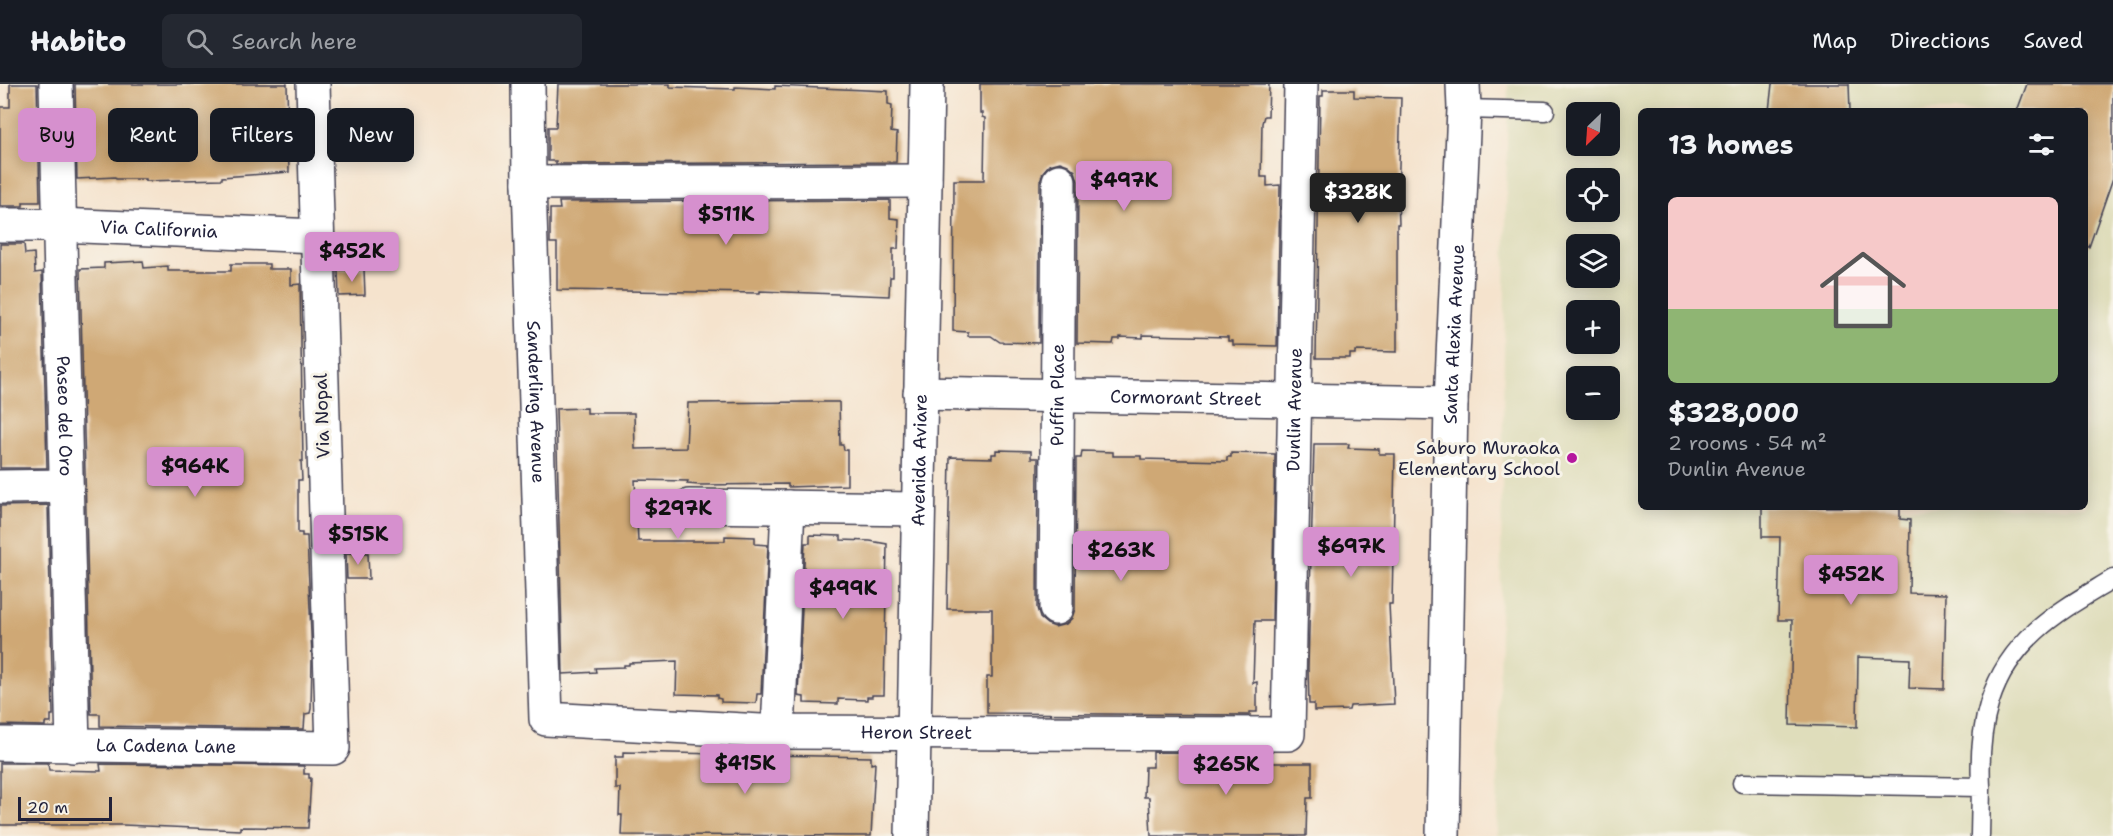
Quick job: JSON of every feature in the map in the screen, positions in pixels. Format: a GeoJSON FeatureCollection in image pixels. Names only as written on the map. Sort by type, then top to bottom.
{"type":"FeatureCollection","features":[{"type":"Feature","properties":{"kind":"street","name":"Paseo del Oro"},"geometry":{"type":"LineString","coordinates":[[56,84],[74,746]]}},
{"type":"Feature","properties":{"kind":"street","name":"Via Nopal"},"geometry":{"type":"LineString","coordinates":[[313,84],[333,748]]}},
{"type":"Feature","properties":{"kind":"street","name":"Sanderling Avenue"},"geometry":{"type":"LineString","coordinates":[[528,84],[529,183],[546,719]]}},
{"type":"Feature","properties":{"kind":"street","name":"Avenida Aviare"},"geometry":{"type":"LineString","coordinates":[[912,836],[927,84]]}},
{"type":"Feature","properties":{"kind":"street","name":"Dunlin Avenue"},"geometry":{"type":"LineString","coordinates":[[1288,734],[1301,84]]}},
{"type":"Feature","properties":{"kind":"street","name":"Santa Alexia Avenue"},"geometry":{"type":"LineString","coordinates":[[1443,836],[1451,403],[1463,97]]}},
{"type":"Feature","properties":{"kind":"street"},"geometry":{"type":"LineString","coordinates":[[529,183],[925,181]]}},
{"type":"Feature","properties":{"kind":"street","name":"Puffin Place"},"geometry":{"type":"LineString","coordinates":[[1056,608],[1059,181]]}},
{"type":"Feature","properties":{"kind":"street","name":"Via California"},"geometry":{"type":"LineString","coordinates":[[0,225],[59,225],[316,236]]}},
{"type":"Feature","properties":{"kind":"street","name":"Cormorant Street"},"geometry":{"type":"LineString","coordinates":[[920,393],[1451,403]]}},
{"type":"Feature","properties":{"kind":"street"},"geometry":{"type":"LineString","coordinates":[[0,487],[66,486]]}},
{"type":"Feature","properties":{"kind":"street"},"geometry":{"type":"LineString","coordinates":[[689,506],[918,509]]}},
{"type":"Feature","properties":{"kind":"street"},"geometry":{"type":"LineString","coordinates":[[778,732],[788,507]]}},
{"type":"Feature","properties":{"kind":"street","name":"Heron Street"},"geometry":{"type":"LineString","coordinates":[[546,719],[778,732],[1288,734]]}},
{"type":"Feature","properties":{"kind":"street","name":"La Cadena Lane"},"geometry":{"type":"LineString","coordinates":[[0,744],[333,748]]}},
{"type":"Feature","properties":{"kind":"lane"},"geometry":{"type":"LineString","coordinates":[[1463,97],[1545,111]]}},
{"type":"Feature","properties":{"kind":"lane"},"geometry":{"type":"LineString","coordinates":[[1980,836],[1981,742],[1994,685],[2008,662],[2036,631],[2061,611],[2113,579]]}},
{"type":"Feature","properties":{"kind":"lane"},"geometry":{"type":"LineString","coordinates":[[1742,783],[1981,787]]}},
{"type":"Feature","properties":{"kind":"shaded area","name":"Saburo Muraoka Elementary School"},"geometry":{"type":"Polygon","coordinates":[[[1508,84],[2113,84],[2113,836],[1497,836],[1508,84]]]}},
{"type":"Feature","properties":{"kind":"building"},"geometry":{"type":"Polygon","coordinates":[[[10,84],[37,84],[38,108],[18,108],[18,162],[39,162],[40,202],[23,202],[23,206],[0,206],[0,107],[10,107],[10,84]]]}},
{"type":"Feature","properties":{"kind":"building"},"geometry":{"type":"Polygon","coordinates":[[[75,84],[287,84],[288,108],[210,108],[210,162],[289,162],[289,172],[222,177],[222,179],[146,181],[146,179],[116,179],[115,177],[77,179],[77,162],[96,162],[96,108],[76,108],[75,84]]]}},
{"type":"Feature","properties":{"kind":"building"},"geometry":{"type":"Polygon","coordinates":[[[558,84],[670,84],[670,87],[735,89],[735,87],[775,89],[775,86],[888,91],[888,104],[892,105],[891,132],[897,133],[896,162],[556,164],[556,161],[548,161],[548,127],[556,127],[558,84]]]}},
{"type":"Feature","properties":{"kind":"building"},"geometry":{"type":"Polygon","coordinates":[[[980,84],[1269,84],[1268,116],[1264,116],[1262,123],[1261,177],[1267,177],[1267,186],[1280,185],[1277,346],[1233,345],[1233,341],[1228,341],[1228,337],[1143,335],[1143,338],[1120,337],[1120,339],[1114,339],[1113,344],[1077,343],[1078,181],[1075,171],[1060,162],[1049,165],[1040,181],[1039,343],[1000,342],[991,336],[968,336],[968,332],[953,331],[954,180],[984,180],[985,118],[980,113],[980,84]]]}},
{"type":"Feature","properties":{"kind":"building"},"geometry":{"type":"Polygon","coordinates":[[[1772,84],[1849,84],[1850,108],[1769,108],[1772,84]]]}},
{"type":"Feature","properties":{"kind":"building"},"geometry":{"type":"Polygon","coordinates":[[[2027,84],[2113,84],[2113,178],[2089,247],[2088,108],[2018,108],[2027,84]]]}},
{"type":"Feature","properties":{"kind":"building"},"geometry":{"type":"Polygon","coordinates":[[[1323,90],[1354,90],[1354,97],[1401,98],[1399,224],[1397,224],[1397,352],[1355,351],[1355,354],[1350,354],[1350,358],[1316,358],[1320,96],[1323,96],[1323,90]]]}},
{"type":"Feature","properties":{"kind":"building"},"geometry":{"type":"Polygon","coordinates":[[[890,200],[890,218],[899,219],[898,249],[893,249],[893,277],[890,277],[889,296],[760,291],[760,293],[557,290],[557,243],[550,243],[550,209],[560,209],[559,202],[890,200]]]}},
{"type":"Feature","properties":{"kind":"building"},"geometry":{"type":"Polygon","coordinates":[[[0,244],[24,244],[25,254],[34,253],[35,273],[42,272],[47,468],[0,468],[0,244]]]}},
{"type":"Feature","properties":{"kind":"building"},"geometry":{"type":"Polygon","coordinates":[[[143,261],[144,268],[168,266],[168,271],[231,271],[231,264],[269,264],[269,269],[291,269],[291,285],[300,284],[303,461],[301,461],[302,480],[298,480],[298,533],[307,536],[312,659],[311,709],[310,713],[305,714],[304,729],[100,726],[100,714],[91,714],[80,269],[104,268],[104,263],[143,261]]]}},
{"type":"Feature","properties":{"kind":"building"},"geometry":{"type":"Polygon","coordinates":[[[364,269],[365,295],[339,296],[338,270],[364,269]]]}},
{"type":"Feature","properties":{"kind":"building"},"geometry":{"type":"Polygon","coordinates":[[[839,402],[840,445],[847,450],[847,485],[788,487],[788,484],[700,485],[687,484],[688,481],[635,480],[638,541],[725,541],[725,536],[755,537],[755,544],[768,545],[761,694],[757,694],[756,703],[721,702],[717,695],[676,694],[677,661],[629,663],[624,667],[595,668],[596,672],[563,674],[556,409],[587,408],[587,413],[634,413],[635,449],[686,448],[688,403],[839,402]]]}},
{"type":"Feature","properties":{"kind":"building"},"geometry":{"type":"Polygon","coordinates":[[[1314,444],[1349,444],[1348,448],[1379,449],[1379,454],[1395,454],[1392,604],[1389,604],[1394,704],[1350,706],[1349,710],[1314,711],[1314,704],[1309,704],[1314,444]]]}},
{"type":"Feature","properties":{"kind":"building"},"geometry":{"type":"Polygon","coordinates":[[[996,450],[1031,451],[1031,458],[1038,458],[1037,608],[1040,618],[1055,627],[1066,624],[1072,618],[1075,609],[1076,458],[1081,458],[1082,451],[1113,452],[1113,456],[1141,456],[1141,459],[1227,461],[1231,453],[1275,454],[1272,621],[1255,621],[1253,683],[1257,682],[1257,712],[1250,712],[1250,715],[987,713],[987,677],[992,677],[992,609],[947,609],[950,457],[992,458],[996,450]]]}},
{"type":"Feature","properties":{"kind":"building"},"geometry":{"type":"Polygon","coordinates":[[[48,505],[53,715],[51,715],[51,723],[45,723],[45,726],[0,725],[0,506],[48,505]]]}},
{"type":"Feature","properties":{"kind":"building"},"geometry":{"type":"Polygon","coordinates":[[[1762,510],[1900,510],[1900,519],[1910,520],[1909,593],[1946,594],[1944,689],[1909,688],[1910,659],[1858,657],[1857,727],[1790,725],[1792,620],[1778,620],[1780,537],[1762,537],[1762,510]]]}},
{"type":"Feature","properties":{"kind":"building"},"geometry":{"type":"Polygon","coordinates":[[[810,535],[841,536],[841,540],[887,544],[884,695],[872,695],[872,697],[867,697],[867,700],[838,699],[838,704],[804,703],[804,697],[798,696],[805,543],[810,543],[810,535]]]}},
{"type":"Feature","properties":{"kind":"building"},"geometry":{"type":"Polygon","coordinates":[[[346,553],[368,553],[369,579],[347,579],[346,553]]]}},
{"type":"Feature","properties":{"kind":"building"},"geometry":{"type":"Polygon","coordinates":[[[623,752],[871,757],[871,764],[875,763],[871,836],[621,835],[620,788],[615,788],[615,757],[623,757],[623,752]]]}},
{"type":"Feature","properties":{"kind":"building"},"geometry":{"type":"Polygon","coordinates":[[[1153,752],[1252,753],[1252,763],[1312,763],[1312,798],[1307,798],[1306,836],[1151,836],[1149,797],[1144,797],[1145,767],[1153,767],[1153,752]]]}},
{"type":"Feature","properties":{"kind":"building"},"geometry":{"type":"Polygon","coordinates":[[[0,763],[48,763],[49,770],[101,771],[100,764],[304,766],[304,774],[309,774],[311,778],[308,828],[240,827],[240,830],[123,825],[0,825],[0,763]]]}},
{"type":"Feature","properties":{"kind":"place","name":"Saburo Muraoka Elementary School"},"geometry":{"type":"Point","coordinates":[1572,458]}}]}
